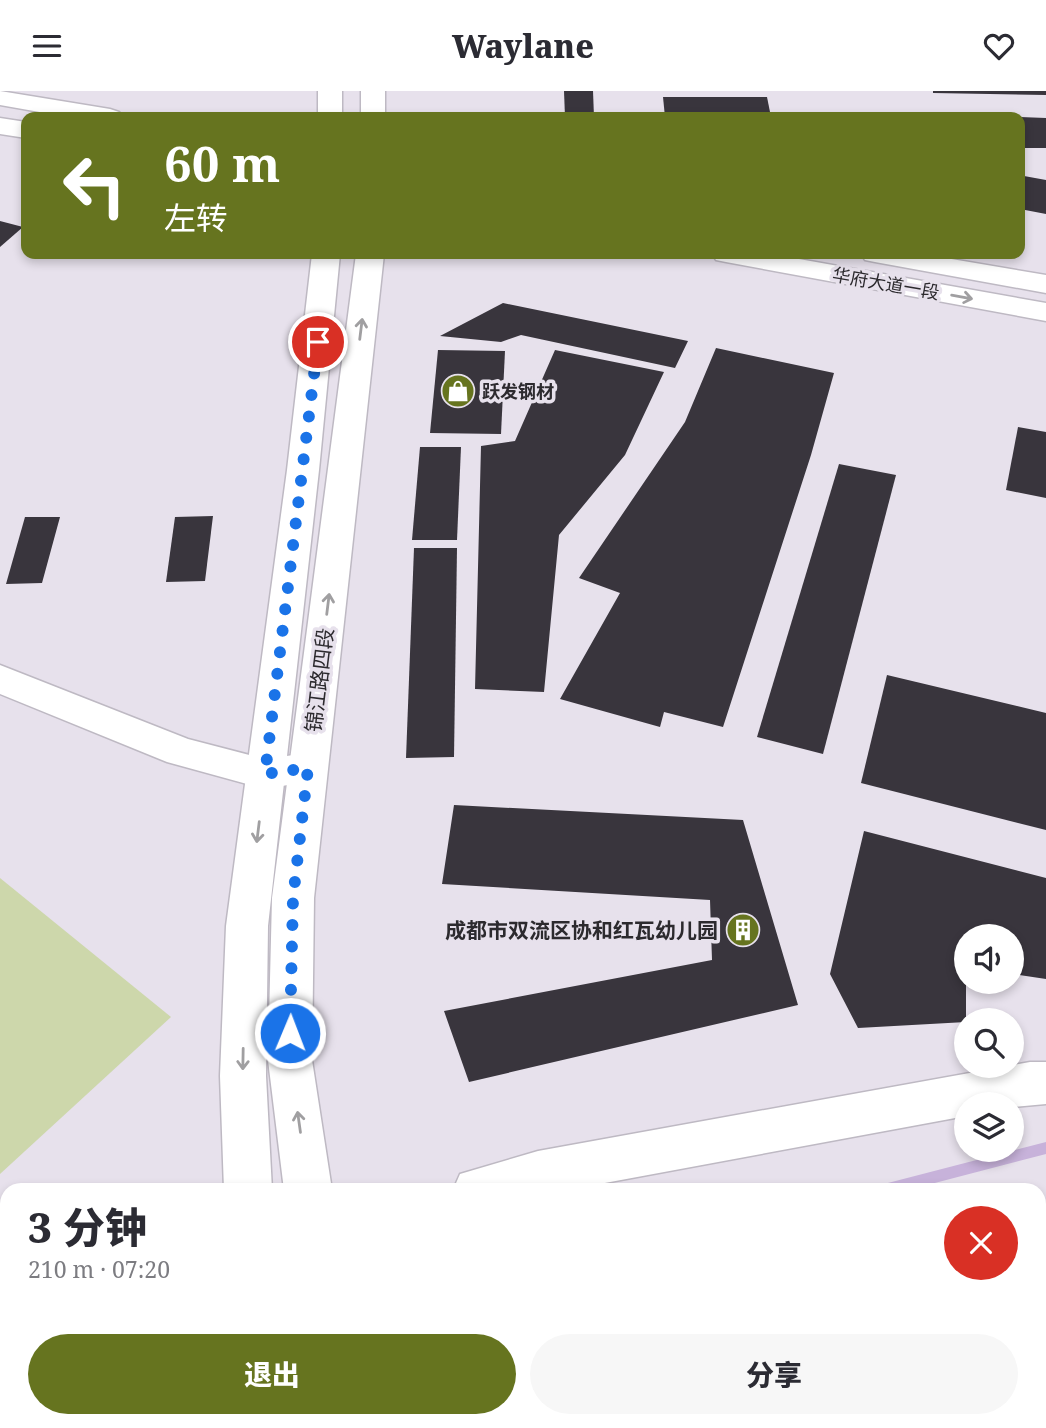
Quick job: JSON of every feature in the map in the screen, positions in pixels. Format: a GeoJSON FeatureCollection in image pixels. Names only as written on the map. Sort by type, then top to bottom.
{"type":"FeatureCollection","features":[{"type":"Feature","properties":{"kind":"street"},"geometry":{"type":"LineString","coordinates":[[330,91],[330,112]]}},
{"type":"Feature","properties":{"kind":"street"},"geometry":{"type":"LineString","coordinates":[[373,91],[373,112]]}},
{"type":"Feature","properties":{"kind":"street"},"geometry":{"type":"LineString","coordinates":[[0,98],[81,112]]}},
{"type":"Feature","properties":{"kind":"street"},"geometry":{"type":"LineString","coordinates":[[0,126],[21,129]]}},
{"type":"Feature","properties":{"kind":"street","name":"锦江路四段"},"geometry":{"type":"LineString","coordinates":[[248,1183],[243,1076],[247,926],[325,259]]}},
{"type":"Feature","properties":{"kind":"street","name":"锦江路四段"},"geometry":{"type":"LineString","coordinates":[[308,1183],[290,1060],[293,898],[369,259]]}},
{"type":"Feature","properties":{"kind":"street","name":"华府大道一段"},"geometry":{"type":"LineString","coordinates":[[754,259],[1046,312]]}},
{"type":"Feature","properties":{"kind":"street"},"geometry":{"type":"LineString","coordinates":[[904,259],[1046,284]]}},
{"type":"Feature","properties":{"kind":"street"},"geometry":{"type":"LineString","coordinates":[[0,679],[181,752],[265,774],[308,768]]}},
{"type":"Feature","properties":{"kind":"street"},"geometry":{"type":"LineString","coordinates":[[503,1183],[552,1170],[1030,1083],[1046,1083]]}},
{"type":"Feature","properties":{"kind":"green space"},"geometry":{"type":"Polygon","coordinates":[[[0,878],[171,1017],[0,1174],[0,878]]]}},
{"type":"Feature","properties":{"kind":"building"},"geometry":{"type":"Polygon","coordinates":[[[564,91],[593,91],[594,112],[565,112],[564,91]]]}},
{"type":"Feature","properties":{"kind":"building"},"geometry":{"type":"Polygon","coordinates":[[[1046,91],[1046,95],[933,93],[1046,91]]]}},
{"type":"Feature","properties":{"kind":"building"},"geometry":{"type":"Polygon","coordinates":[[[663,97],[767,97],[770,112],[664,112],[663,97]]]}},
{"type":"Feature","properties":{"kind":"building"},"geometry":{"type":"Polygon","coordinates":[[[1025,117],[1046,118],[1046,148],[1025,148],[1025,117]]]}},
{"type":"Feature","properties":{"kind":"building"},"geometry":{"type":"Polygon","coordinates":[[[1025,176],[1046,180],[1046,214],[1025,210],[1025,176]]]}},
{"type":"Feature","properties":{"kind":"building"},"geometry":{"type":"Polygon","coordinates":[[[0,221],[21,226],[21,229],[0,247],[0,221]]]}},
{"type":"Feature","properties":{"kind":"building"},"geometry":{"type":"Polygon","coordinates":[[[503,303],[688,341],[675,368],[521,335],[501,342],[440,336],[503,303]]]}},
{"type":"Feature","properties":{"kind":"building"},"geometry":{"type":"Polygon","coordinates":[[[716,348],[834,373],[811,455],[723,727],[664,712],[660,727],[560,699],[620,593],[579,578],[685,422],[716,348]]]}},
{"type":"Feature","properties":{"kind":"building"},"geometry":{"type":"Polygon","coordinates":[[[438,350],[505,351],[501,434],[430,433],[438,350]]]}},
{"type":"Feature","properties":{"kind":"building"},"geometry":{"type":"Polygon","coordinates":[[[555,350],[664,372],[625,455],[559,535],[544,692],[475,689],[481,446],[515,441],[555,350]]]}},
{"type":"Feature","properties":{"kind":"building"},"geometry":{"type":"Polygon","coordinates":[[[1018,427],[1046,432],[1046,498],[1006,490],[1018,427]]]}},
{"type":"Feature","properties":{"kind":"building"},"geometry":{"type":"Polygon","coordinates":[[[420,447],[461,447],[457,540],[412,540],[420,447]]]}},
{"type":"Feature","properties":{"kind":"building"},"geometry":{"type":"Polygon","coordinates":[[[839,464],[896,475],[823,754],[757,737],[839,464]]]}},
{"type":"Feature","properties":{"kind":"building"},"geometry":{"type":"Polygon","coordinates":[[[213,516],[205,581],[166,582],[175,517],[213,516]]]}},
{"type":"Feature","properties":{"kind":"building"},"geometry":{"type":"Polygon","coordinates":[[[25,517],[60,517],[42,583],[6,584],[25,517]]]}},
{"type":"Feature","properties":{"kind":"building"},"geometry":{"type":"Polygon","coordinates":[[[414,548],[457,548],[454,757],[406,758],[414,548]]]}},
{"type":"Feature","properties":{"kind":"building"},"geometry":{"type":"Polygon","coordinates":[[[887,675],[1046,713],[1046,830],[861,783],[887,675]]]}},
{"type":"Feature","properties":{"kind":"building","name":"成都市双流区协和红瓦幼儿园"},"geometry":{"type":"Polygon","coordinates":[[[454,805],[743,820],[798,1005],[469,1082],[444,1011],[712,960],[710,900],[442,884],[454,805]]]}},
{"type":"Feature","properties":{"kind":"building"},"geometry":{"type":"Polygon","coordinates":[[[864,831],[1046,878],[1046,979],[1024,976],[1024,924],[954,924],[954,994],[966,994],[966,1008],[954,1008],[954,1023],[858,1028],[830,974],[864,831]]]}},
{"type":"Feature","properties":{"kind":"waterway"},"geometry":{"type":"LineString","coordinates":[[911,1183],[1046,1148]]}},
{"type":"Feature","properties":{"kind":"place","name":"跃发钢材"},"geometry":{"type":"Point","coordinates":[458,391]}},
{"type":"Feature","properties":{"kind":"place","name":"成都市双流区协和红瓦幼儿园"},"geometry":{"type":"Point","coordinates":[743,930]}},
{"type":"Feature","properties":{"kind":"route"},"geometry":{"type":"LineString","coordinates":[[290,1033],[293,898],[308,768],[265,774],[318,342]]}}]}
